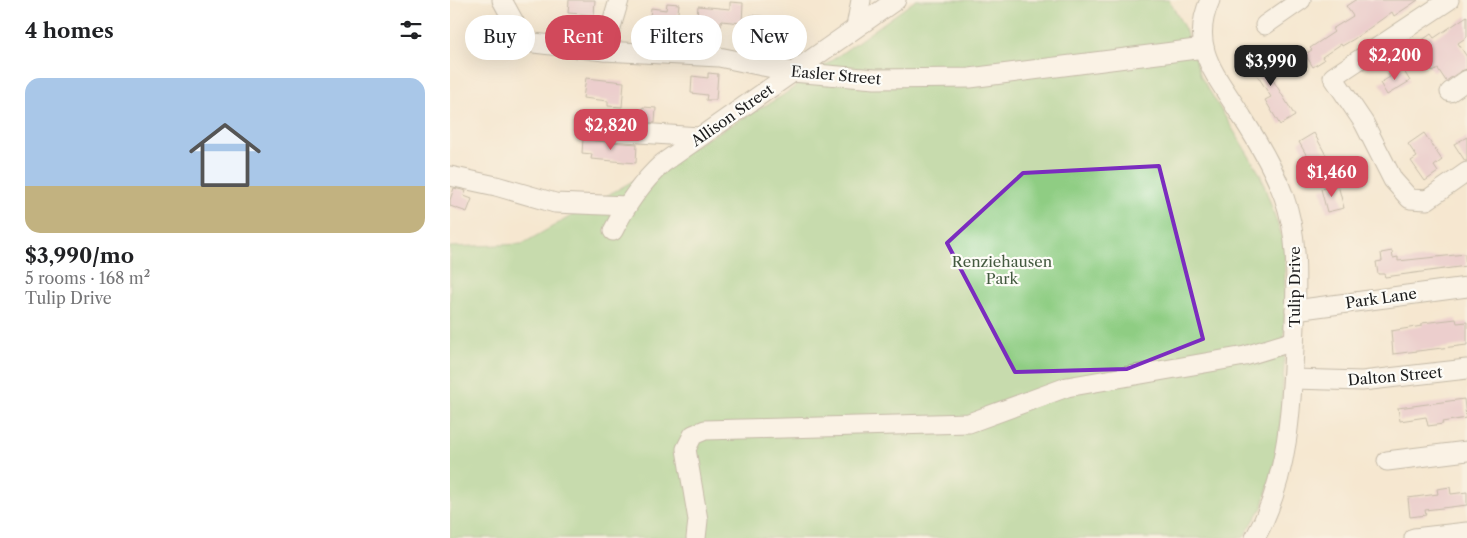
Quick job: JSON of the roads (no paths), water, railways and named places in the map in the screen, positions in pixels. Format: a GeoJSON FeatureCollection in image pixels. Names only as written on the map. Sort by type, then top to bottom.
{"type":"FeatureCollection","features":[{"type":"Feature","properties":{"kind":"street","name":"Easler Street"},"geometry":{"type":"LineString","coordinates":[[502,0],[525,42],[545,44]]}},
{"type":"Feature","properties":{"kind":"street"},"geometry":{"type":"LineString","coordinates":[[614,15],[619,0]]}},
{"type":"Feature","properties":{"kind":"street"},"geometry":{"type":"LineString","coordinates":[[856,27],[861,0]]}},
{"type":"Feature","properties":{"kind":"street","name":"Allison Street"},"geometry":{"type":"LineString","coordinates":[[612,231],[627,206],[650,175],[663,163],[896,0]]}},
{"type":"Feature","properties":{"kind":"street","name":"Tulip Drive"},"geometry":{"type":"LineString","coordinates":[[1210,0],[1202,23],[1204,48],[1210,68],[1242,116],[1268,161],[1284,198],[1296,244],[1293,379],[1286,448],[1270,509],[1255,538]]}},
{"type":"Feature","properties":{"kind":"street"},"geometry":{"type":"LineString","coordinates":[[1265,24],[1301,0]]}},
{"type":"Feature","properties":{"kind":"street"},"geometry":{"type":"LineString","coordinates":[[1449,0],[1333,77],[1364,123],[1393,180],[1410,199],[1427,200],[1467,172]]}},
{"type":"Feature","properties":{"kind":"street","name":"Easler Street"},"geometry":{"type":"LineString","coordinates":[[621,51],[719,57],[792,72],[875,80],[970,78],[1204,48]]}},
{"type":"Feature","properties":{"kind":"street"},"geometry":{"type":"LineString","coordinates":[[1450,92],[1467,80]]}},
{"type":"Feature","properties":{"kind":"street"},"geometry":{"type":"LineString","coordinates":[[596,130],[699,137]]}},
{"type":"Feature","properties":{"kind":"street"},"geometry":{"type":"LineString","coordinates":[[450,176],[496,186],[555,203],[627,206]]}},
{"type":"Feature","properties":{"kind":"street","name":"Park Lane"},"geometry":{"type":"LineString","coordinates":[[1295,310],[1467,287]]}},
{"type":"Feature","properties":{"kind":"street"},"geometry":{"type":"LineString","coordinates":[[696,538],[698,520],[686,449],[693,435],[705,430],[969,423],[1067,387],[1245,356],[1294,341]]}},
{"type":"Feature","properties":{"kind":"street","name":"Dalton Street"},"geometry":{"type":"LineString","coordinates":[[1293,379],[1362,381],[1467,369]]}},
{"type":"Feature","properties":{"kind":"street"},"geometry":{"type":"LineString","coordinates":[[1387,461],[1467,451]]}},
{"type":"Feature","properties":{"kind":"street"},"geometry":{"type":"LineString","coordinates":[[1414,538],[1467,532]]}},
{"type":"Feature","properties":{"kind":"park label","name":"Renziehausen Park"},"geometry":{"type":"Point","coordinates":[1002,270]}}]}
